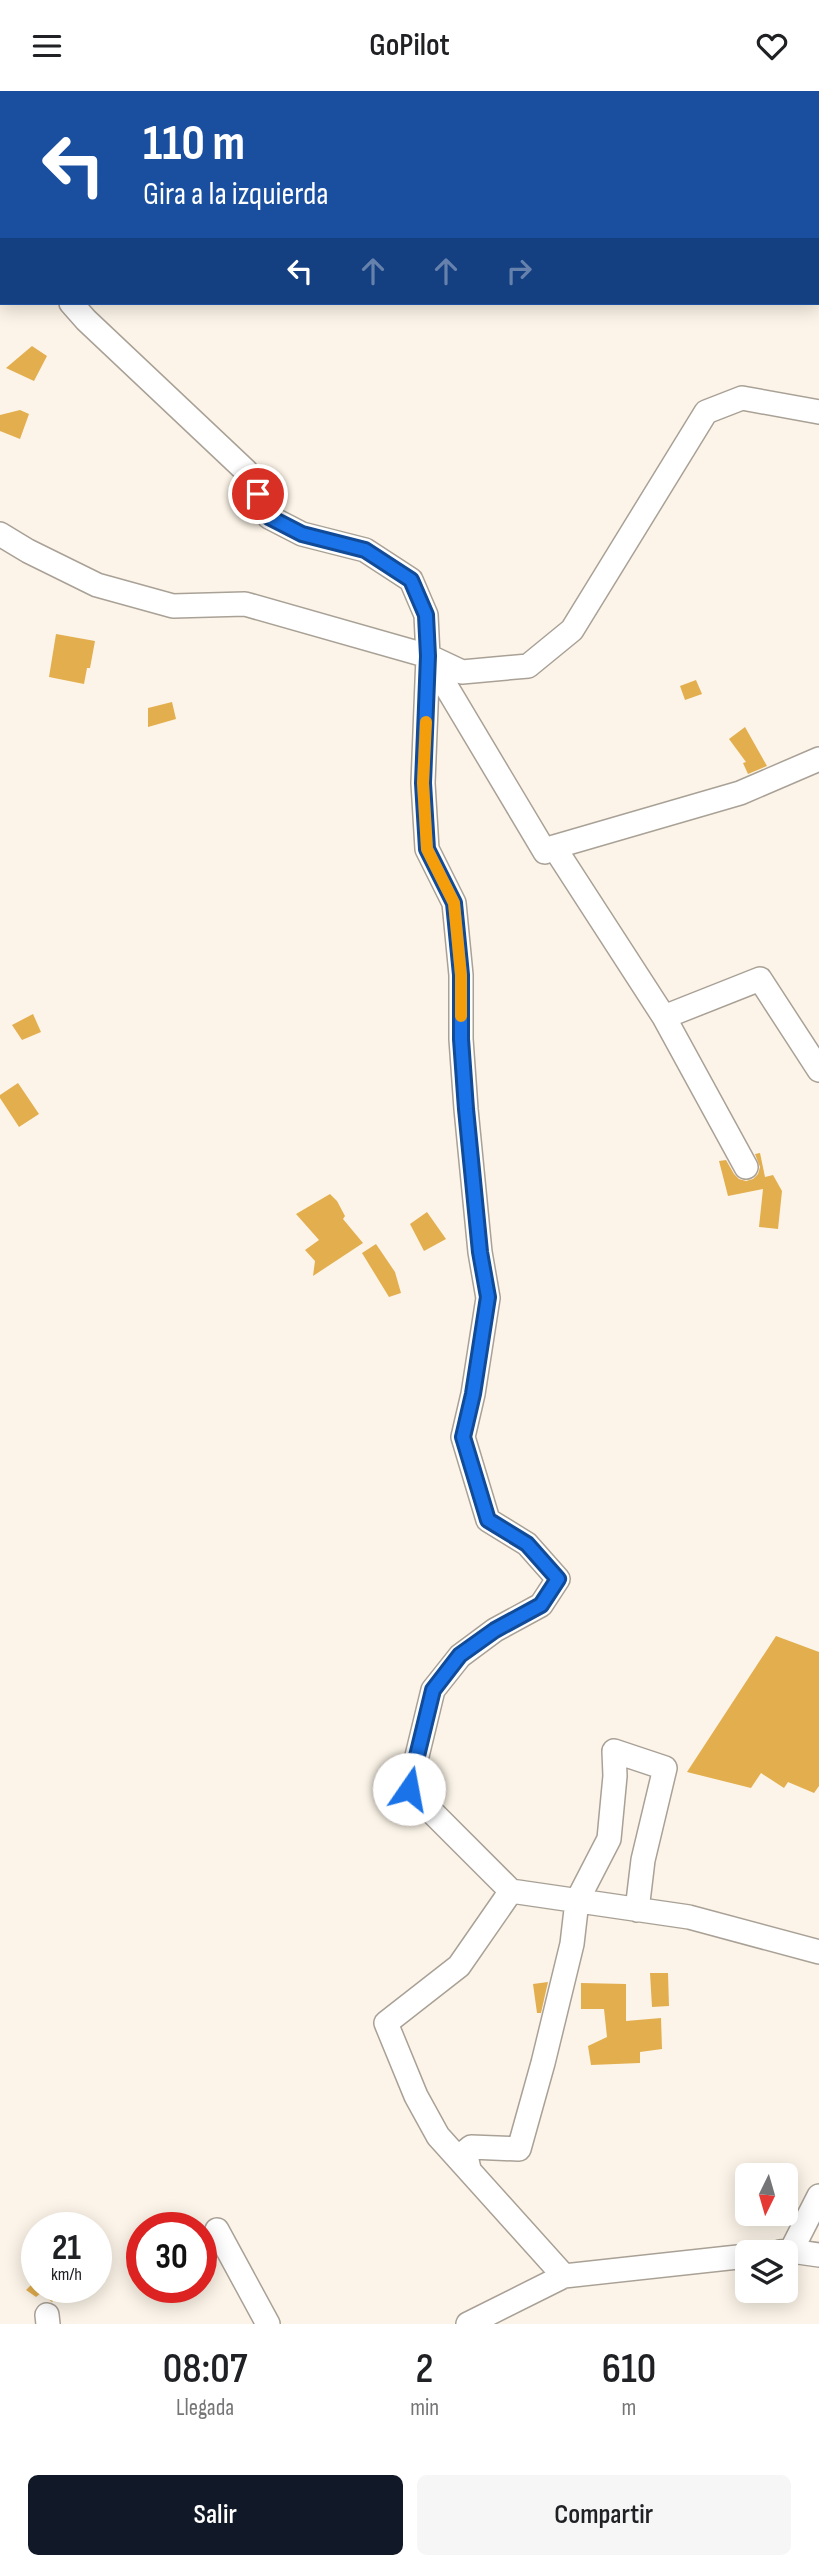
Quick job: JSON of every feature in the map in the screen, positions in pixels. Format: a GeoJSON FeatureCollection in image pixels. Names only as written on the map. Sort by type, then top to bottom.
{"type":"FeatureCollection","features":[{"type":"Feature","properties":{"kind":"street"},"geometry":{"type":"LineString","coordinates":[[73,305],[246,471],[269,517],[302,534],[365,550],[411,580],[426,615],[428,656],[423,783],[427,849],[454,903],[461,975],[461,1039],[466,1109],[480,1252],[488,1297],[473,1394],[463,1437],[488,1520],[527,1544],[558,1579],[541,1605],[495,1630],[460,1655],[433,1690],[409,1789],[510,1891],[689,1917],[819,1952]]}},
{"type":"Feature","properties":{"kind":"street"},"geometry":{"type":"LineString","coordinates":[[0,534],[97,585],[173,606],[245,604],[428,656],[461,672],[528,666],[572,630],[706,412],[742,398],[819,412]]}},
{"type":"Feature","properties":{"kind":"street"},"geometry":{"type":"LineString","coordinates":[[428,656],[545,852],[554,847],[740,793],[819,759]]}},
{"type":"Feature","properties":{"kind":"street"},"geometry":{"type":"LineString","coordinates":[[554,847],[664,1017],[746,1167]]}},
{"type":"Feature","properties":{"kind":"street"},"geometry":{"type":"LineString","coordinates":[[664,1017],[760,979],[819,1070]]}},
{"type":"Feature","properties":{"kind":"street"},"geometry":{"type":"LineString","coordinates":[[469,2169],[464,2152],[471,2147],[519,2149],[572,1944],[577,1901],[609,1839],[615,1776],[614,1751],[665,1768],[643,1860],[637,1910]]}},
{"type":"Feature","properties":{"kind":"street"},"geometry":{"type":"LineString","coordinates":[[510,1891],[459,1966],[386,2022],[416,2096],[438,2136],[565,2276]]}},
{"type":"Feature","properties":{"kind":"street"},"geometry":{"type":"LineString","coordinates":[[792,2240],[819,2196]]}},
{"type":"Feature","properties":{"kind":"street"},"geometry":{"type":"LineString","coordinates":[[217,2230],[268,2324]]}},
{"type":"Feature","properties":{"kind":"street"},"geometry":{"type":"LineString","coordinates":[[798,2253],[819,2255]]}},
{"type":"Feature","properties":{"kind":"street"},"geometry":{"type":"LineString","coordinates":[[468,2324],[565,2276],[735,2257]]}},
{"type":"Feature","properties":{"kind":"building"},"geometry":{"type":"Polygon","coordinates":[[[32,346],[47,356],[34,381],[6,368],[32,346]]]}},
{"type":"Feature","properties":{"kind":"building"},"geometry":{"type":"Polygon","coordinates":[[[20,410],[29,414],[20,439],[0,431],[0,415],[20,410]]]}},
{"type":"Feature","properties":{"kind":"building"},"geometry":{"type":"Polygon","coordinates":[[[56,634],[95,641],[84,684],[49,677],[56,634]]]}},
{"type":"Feature","properties":{"kind":"building"},"geometry":{"type":"Polygon","coordinates":[[[696,680],[702,694],[685,700],[680,686],[696,680]]]}},
{"type":"Feature","properties":{"kind":"building"},"geometry":{"type":"Polygon","coordinates":[[[172,702],[176,719],[148,727],[148,708],[172,702]]]}},
{"type":"Feature","properties":{"kind":"building"},"geometry":{"type":"Polygon","coordinates":[[[745,727],[767,766],[748,774],[743,763],[746,762],[729,739],[745,727]]]}},
{"type":"Feature","properties":{"kind":"building"},"geometry":{"type":"Polygon","coordinates":[[[33,1014],[41,1032],[22,1040],[12,1025],[33,1014]]]}},
{"type":"Feature","properties":{"kind":"building"},"geometry":{"type":"Polygon","coordinates":[[[18,1083],[39,1114],[19,1127],[0,1098],[0,1095],[18,1083]]]}},
{"type":"Feature","properties":{"kind":"building"},"geometry":{"type":"Polygon","coordinates":[[[760,1153],[765,1177],[773,1175],[782,1191],[778,1229],[759,1227],[763,1189],[728,1196],[719,1161],[726,1160],[734,1174],[746,1181],[758,1174],[760,1167],[755,1154],[760,1153]]]}},
{"type":"Feature","properties":{"kind":"building"},"geometry":{"type":"Polygon","coordinates":[[[330,1194],[345,1216],[343,1219],[363,1243],[313,1276],[315,1261],[305,1250],[319,1240],[296,1214],[330,1194]]]}},
{"type":"Feature","properties":{"kind":"building"},"geometry":{"type":"Polygon","coordinates":[[[427,1212],[446,1239],[424,1251],[410,1224],[427,1212]]]}},
{"type":"Feature","properties":{"kind":"building"},"geometry":{"type":"Polygon","coordinates":[[[376,1244],[395,1272],[401,1293],[389,1297],[362,1253],[376,1244]]]}},
{"type":"Feature","properties":{"kind":"building"},"geometry":{"type":"Polygon","coordinates":[[[776,1636],[819,1652],[819,1786],[814,1793],[788,1782],[784,1788],[761,1773],[751,1788],[687,1772],[776,1636]]]}},
{"type":"Feature","properties":{"kind":"building"},"geometry":{"type":"Polygon","coordinates":[[[650,1973],[668,1973],[669,2006],[652,2007],[650,1973]]]}},
{"type":"Feature","properties":{"kind":"building"},"geometry":{"type":"Polygon","coordinates":[[[548,1982],[541,2013],[537,2013],[533,1984],[548,1982]]]}},
{"type":"Feature","properties":{"kind":"building"},"geometry":{"type":"Polygon","coordinates":[[[581,1983],[626,1984],[626,2021],[661,2018],[662,2049],[640,2052],[640,2063],[591,2065],[588,2046],[607,2037],[604,2009],[581,2009],[581,1983]]]}},
{"type":"Feature","properties":{"kind":"slow traffic"},"geometry":{"type":"LineString","coordinates":[[426,722],[423,783],[427,849],[454,903],[461,975],[461,1016]]}},
{"type":"Feature","properties":{"kind":"route"},"geometry":{"type":"LineString","coordinates":[[258,494],[269,517],[302,534],[365,550],[411,580],[426,615],[428,656],[423,783],[427,849],[454,903],[461,975],[461,1039],[466,1109],[480,1252],[488,1297],[473,1394],[463,1437],[488,1520],[527,1544],[558,1579],[541,1605],[495,1630],[460,1655],[433,1690],[409,1789]]}}]}
